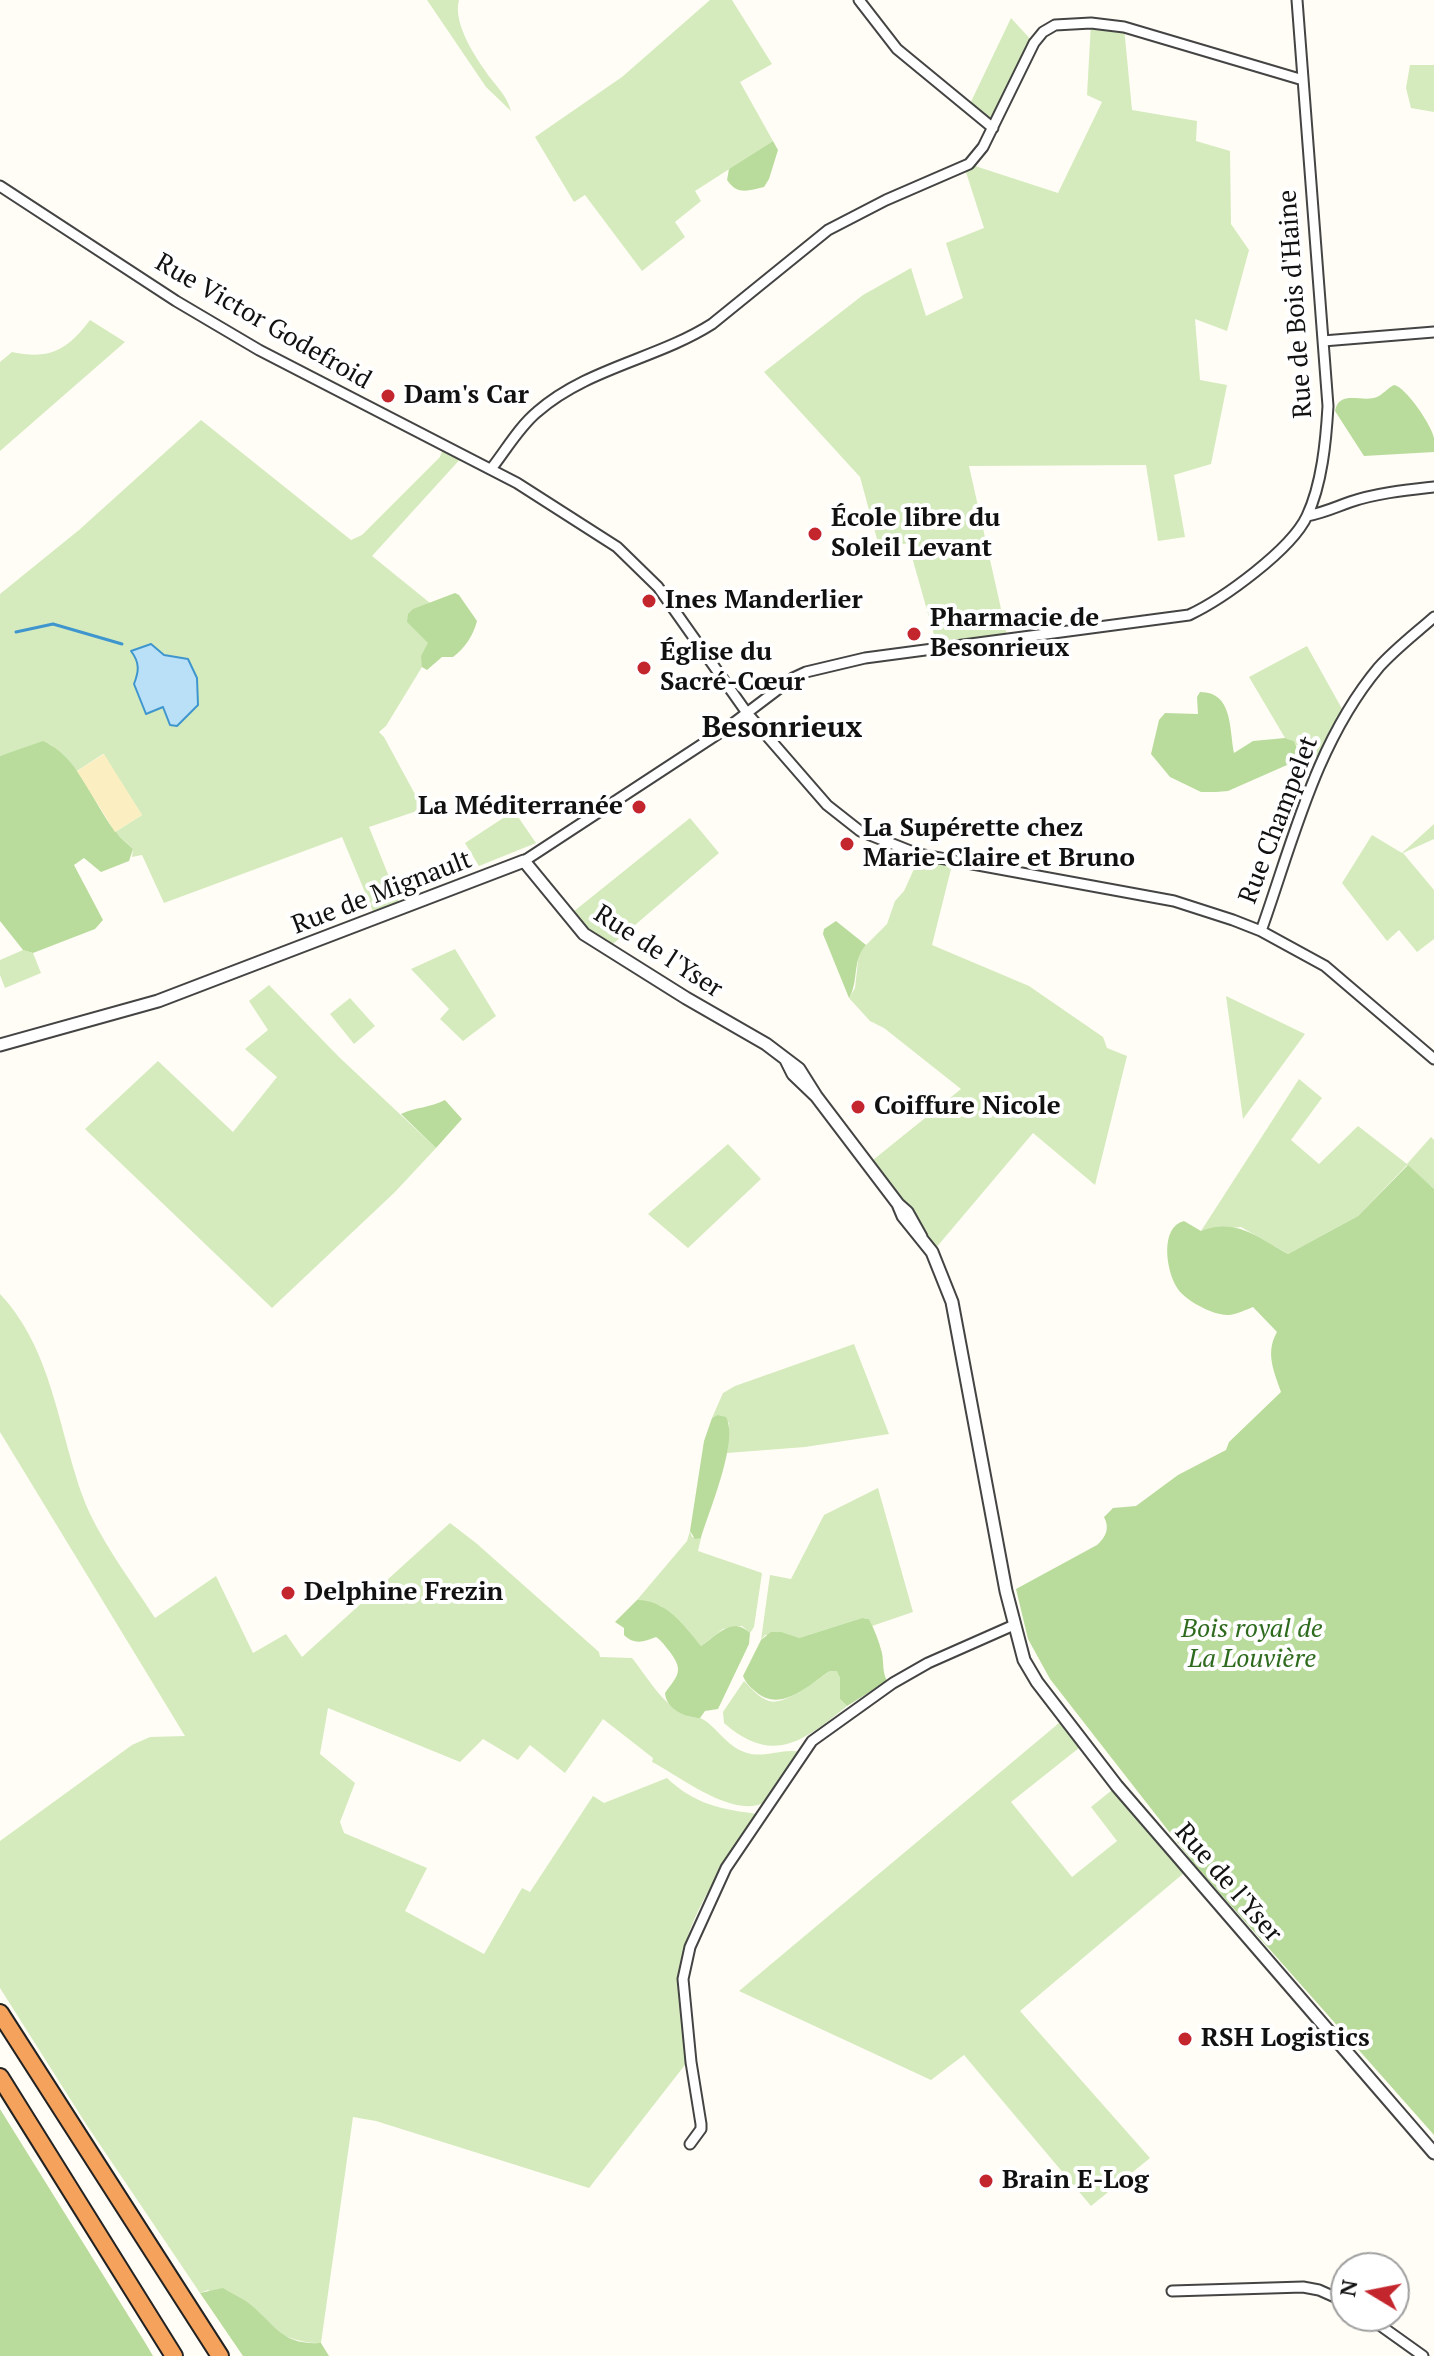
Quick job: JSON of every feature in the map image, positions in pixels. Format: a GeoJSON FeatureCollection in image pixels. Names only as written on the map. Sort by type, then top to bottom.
{"type":"FeatureCollection","features":[{"type":"Feature","properties":{"kind":"highway"},"geometry":{"type":"LineString","coordinates":[[0,2013],[220,2356]]}},
{"type":"Feature","properties":{"kind":"highway"},"geometry":{"type":"LineString","coordinates":[[0,2077],[170,2352]]}},
{"type":"Feature","properties":{"kind":"street"},"geometry":{"type":"LineString","coordinates":[[859,0],[897,49],[993,128]]}},
{"type":"Feature","properties":{"kind":"street","name":"Rue de Bois d'Haine"},"geometry":{"type":"LineString","coordinates":[[747,713],[793,678],[829,665],[1189,615],[1227,595],[1295,533],[1307,516],[1323,452],[1328,390],[1297,0]]}},
{"type":"Feature","properties":{"kind":"street"},"geometry":{"type":"LineString","coordinates":[[491,469],[540,409],[604,372],[691,337],[712,324],[828,230],[886,200],[969,164],[983,147],[1038,37],[1049,27],[1062,23],[1091,23],[1124,27],[1303,80]]}},
{"type":"Feature","properties":{"kind":"street","name":"Rue Victor Godefroid"},"geometry":{"type":"LineString","coordinates":[[0,186],[176,301],[259,350],[491,469],[590,527],[635,562],[677,611],[747,713],[827,805],[851,825],[881,841],[918,854],[1174,901],[1211,911],[1261,931],[1337,975],[1434,1059]]}},
{"type":"Feature","properties":{"kind":"street"},"geometry":{"type":"LineString","coordinates":[[1323,341],[1434,332]]}},
{"type":"Feature","properties":{"kind":"street"},"geometry":{"type":"LineString","coordinates":[[1307,516],[1367,498],[1434,487]]}},
{"type":"Feature","properties":{"kind":"street","name":"Rue Champelet"},"geometry":{"type":"LineString","coordinates":[[1261,931],[1315,775],[1332,739],[1377,670],[1434,617]]}},
{"type":"Feature","properties":{"kind":"street","name":"Rue de Mignault"},"geometry":{"type":"LineString","coordinates":[[0,1045],[158,1001],[524,861],[747,713]]}},
{"type":"Feature","properties":{"kind":"street","name":"Rue de l'Yser"},"geometry":{"type":"LineString","coordinates":[[524,861],[584,934],[755,1037],[786,1060],[793,1074],[816,1096],[907,1212],[941,1269],[952,1302],[1014,1625],[1024,1660],[1037,1682],[1117,1786],[1434,2153]]}},
{"type":"Feature","properties":{"kind":"street"},"geometry":{"type":"LineString","coordinates":[[690,2144],[701,2129],[701,2124],[683,1979],[690,1947],[726,1868],[812,1741],[893,1683],[928,1663],[1014,1625]]}},
{"type":"Feature","properties":{"kind":"street"},"geometry":{"type":"LineString","coordinates":[[1172,2291],[1303,2287],[1330,2295]]}},
{"type":"Feature","properties":{"kind":"street"},"geometry":{"type":"LineString","coordinates":[[1389,2332],[1423,2356]]}},
{"type":"Feature","properties":{"kind":"green space"},"geometry":{"type":"Polygon","coordinates":[[[427,0],[459,0],[459,17],[465,36],[511,111],[486,87],[427,0]]]}},
{"type":"Feature","properties":{"kind":"green space"},"geometry":{"type":"Polygon","coordinates":[[[710,0],[732,0],[772,64],[740,82],[773,141],[695,191],[701,201],[675,222],[685,237],[642,271],[585,195],[574,202],[535,137],[622,77],[710,0]]]}},
{"type":"Feature","properties":{"kind":"green space"},"geometry":{"type":"Polygon","coordinates":[[[1011,18],[1034,43],[993,128],[968,108],[1011,18]]]}},
{"type":"Feature","properties":{"kind":"green space"},"geometry":{"type":"Polygon","coordinates":[[[1091,23],[1124,27],[1132,110],[1197,121],[1196,141],[1230,151],[1231,224],[1249,250],[1227,331],[1195,319],[1200,380],[1227,385],[1211,464],[1174,475],[1185,537],[1158,541],[1146,465],[969,466],[1008,640],[938,649],[908,543],[880,550],[860,477],[764,372],[863,295],[911,268],[926,316],[963,298],[946,243],[984,228],[964,166],[969,164],[1058,193],[1102,102],[1087,95],[1091,23]]]}},
{"type":"Feature","properties":{"kind":"green space"},"geometry":{"type":"Polygon","coordinates":[[[1410,65],[1434,65],[1434,112],[1411,108],[1406,88],[1410,65]]]}},
{"type":"Feature","properties":{"kind":"green space"},"geometry":{"type":"Polygon","coordinates":[[[773,141],[778,150],[764,187],[743,191],[731,185],[727,180],[729,169],[773,141]]]}},
{"type":"Feature","properties":{"kind":"green space"},"geometry":{"type":"Polygon","coordinates":[[[90,320],[125,342],[0,451],[0,362],[12,352],[37,355],[57,350],[74,339],[90,320]]]}},
{"type":"Feature","properties":{"kind":"green space"},"geometry":{"type":"Polygon","coordinates":[[[1394,385],[1405,392],[1424,416],[1434,438],[1434,452],[1364,456],[1335,411],[1341,400],[1377,397],[1394,385]]]}},
{"type":"Feature","properties":{"kind":"green space"},"geometry":{"type":"Polygon","coordinates":[[[201,420],[351,540],[362,535],[440,457],[444,446],[463,456],[372,556],[456,624],[422,667],[386,726],[379,732],[423,809],[369,827],[400,904],[374,914],[342,837],[164,903],[142,855],[132,857],[133,849],[115,832],[142,815],[103,754],[77,771],[50,744],[0,756],[0,594],[79,530],[201,420]]]}},
{"type":"Feature","properties":{"kind":"green space"},"geometry":{"type":"Polygon","coordinates":[[[455,593],[477,621],[468,641],[453,657],[442,657],[427,670],[422,667],[421,656],[428,643],[407,622],[408,614],[413,609],[455,593]]]}},
{"type":"Feature","properties":{"kind":"green space"},"geometry":{"type":"Polygon","coordinates":[[[1307,646],[1346,716],[1321,762],[1305,745],[1296,745],[1285,738],[1249,677],[1307,646]]]}},
{"type":"Feature","properties":{"kind":"green space"},"geometry":{"type":"Polygon","coordinates":[[[1200,692],[1219,698],[1224,705],[1234,753],[1253,741],[1285,738],[1294,741],[1297,748],[1295,757],[1287,765],[1228,791],[1201,792],[1170,777],[1151,754],[1159,720],[1165,713],[1198,714],[1197,697],[1200,692]]]}},
{"type":"Feature","properties":{"kind":"green space"},"geometry":{"type":"Polygon","coordinates":[[[43,741],[55,748],[76,769],[115,831],[133,849],[129,861],[101,872],[84,858],[74,865],[103,920],[95,929],[33,953],[23,950],[0,921],[0,756],[43,741]]]}},
{"type":"Feature","properties":{"kind":"green space"},"geometry":{"type":"Polygon","coordinates":[[[514,811],[536,843],[479,866],[465,843],[514,811]]]}},
{"type":"Feature","properties":{"kind":"green space"},"geometry":{"type":"Polygon","coordinates":[[[690,818],[719,853],[607,949],[568,916],[690,818]]]}},
{"type":"Feature","properties":{"kind":"green space"},"geometry":{"type":"Polygon","coordinates":[[[1434,824],[1434,839],[1403,853],[1434,890],[1434,939],[1417,952],[1399,930],[1387,941],[1342,883],[1372,835],[1402,853],[1434,824]]]}},
{"type":"Feature","properties":{"kind":"green space"},"geometry":{"type":"Polygon","coordinates":[[[919,858],[952,865],[932,945],[1029,986],[1103,1037],[1107,1048],[1127,1056],[1095,1185],[1033,1133],[935,1249],[873,1160],[961,1089],[884,1028],[870,1021],[849,998],[855,988],[859,952],[887,924],[895,901],[904,891],[919,858]]]}},
{"type":"Feature","properties":{"kind":"green space"},"geometry":{"type":"Polygon","coordinates":[[[836,921],[866,945],[859,957],[849,998],[823,934],[824,929],[836,921]]]}},
{"type":"Feature","properties":{"kind":"green space"},"geometry":{"type":"Polygon","coordinates":[[[455,949],[496,1016],[463,1041],[440,1019],[449,1009],[411,969],[455,949]]]}},
{"type":"Feature","properties":{"kind":"green space"},"geometry":{"type":"Polygon","coordinates":[[[23,950],[33,953],[41,973],[5,988],[0,975],[0,960],[23,950]]]}},
{"type":"Feature","properties":{"kind":"green space"},"geometry":{"type":"Polygon","coordinates":[[[269,985],[339,1057],[436,1148],[395,1192],[272,1308],[85,1129],[158,1061],[233,1132],[277,1077],[245,1049],[268,1030],[249,1001],[269,985]]]}},
{"type":"Feature","properties":{"kind":"green space"},"geometry":{"type":"Polygon","coordinates":[[[1226,996],[1305,1034],[1243,1119],[1226,996]]]}},
{"type":"Feature","properties":{"kind":"green space"},"geometry":{"type":"Polygon","coordinates":[[[350,998],[375,1026],[354,1044],[330,1014],[350,998]]]}},
{"type":"Feature","properties":{"kind":"green space"},"geometry":{"type":"Polygon","coordinates":[[[1299,1079],[1322,1098],[1291,1140],[1319,1164],[1358,1126],[1407,1164],[1431,1137],[1434,1140],[1434,1189],[1407,1165],[1358,1216],[1288,1254],[1241,1227],[1201,1231],[1299,1079]]]}},
{"type":"Feature","properties":{"kind":"green space"},"geometry":{"type":"Polygon","coordinates":[[[445,1100],[462,1119],[436,1148],[401,1114],[445,1100]]]}},
{"type":"Feature","properties":{"kind":"green space"},"geometry":{"type":"Polygon","coordinates":[[[728,1144],[761,1179],[688,1248],[648,1214],[728,1144]]]}},
{"type":"Feature","properties":{"kind":"green space","name":"Bois royal de La Louvière"},"geometry":{"type":"Polygon","coordinates":[[[1408,1165],[1434,1189],[1434,2135],[1195,1865],[1050,1679],[1028,1639],[1016,1589],[1097,1545],[1106,1532],[1104,1517],[1113,1508],[1136,1506],[1178,1475],[1226,1450],[1229,1442],[1281,1392],[1271,1355],[1277,1332],[1253,1307],[1232,1314],[1215,1313],[1192,1302],[1176,1286],[1167,1249],[1171,1231],[1176,1225],[1184,1221],[1201,1231],[1225,1226],[1236,1228],[1288,1254],[1358,1216],[1408,1165]]]}},
{"type":"Feature","properties":{"kind":"green space"},"geometry":{"type":"Polygon","coordinates":[[[0,1294],[17,1316],[43,1364],[89,1512],[155,1618],[216,1576],[253,1653],[286,1634],[302,1657],[450,1523],[599,1652],[600,1657],[632,1658],[657,1691],[679,1712],[706,1721],[728,1742],[751,1754],[801,1752],[769,1799],[752,1806],[738,1805],[707,1794],[652,1762],[653,1758],[603,1719],[565,1773],[530,1745],[518,1760],[483,1739],[460,1762],[328,1708],[320,1754],[355,1783],[340,1822],[344,1833],[427,1868],[405,1911],[484,1954],[522,1888],[530,1892],[593,1796],[604,1803],[667,1778],[698,1800],[759,1814],[709,1890],[683,1953],[680,1996],[688,2061],[589,2188],[376,2121],[353,2117],[321,2343],[306,2342],[277,2332],[208,2290],[200,2293],[86,2124],[0,1988],[0,1841],[132,1745],[150,1737],[185,1736],[0,1432],[0,1294]]]}},
{"type":"Feature","properties":{"kind":"green space"},"geometry":{"type":"Polygon","coordinates":[[[854,1344],[889,1434],[805,1447],[727,1453],[729,1423],[717,1415],[712,1418],[723,1393],[854,1344]]]}},
{"type":"Feature","properties":{"kind":"green space"},"geometry":{"type":"Polygon","coordinates":[[[717,1415],[726,1417],[729,1428],[726,1459],[701,1538],[695,1539],[690,1531],[704,1441],[712,1418],[717,1415]]]}},
{"type":"Feature","properties":{"kind":"green space"},"geometry":{"type":"Polygon","coordinates":[[[878,1488],[913,1612],[872,1626],[869,1619],[862,1618],[799,1638],[765,1635],[761,1640],[770,1575],[791,1579],[824,1515],[878,1488]]]}},
{"type":"Feature","properties":{"kind":"green space"},"geometry":{"type":"Polygon","coordinates":[[[690,1531],[692,1537],[701,1538],[698,1551],[762,1573],[754,1627],[750,1633],[742,1626],[723,1629],[701,1646],[661,1606],[637,1600],[687,1541],[690,1531]]]}},
{"type":"Feature","properties":{"kind":"green space"},"geometry":{"type":"Polygon","coordinates":[[[637,1600],[666,1609],[701,1646],[731,1627],[737,1626],[750,1633],[749,1644],[718,1709],[705,1711],[700,1718],[695,1718],[678,1712],[669,1704],[665,1693],[678,1673],[674,1658],[656,1637],[632,1640],[624,1635],[624,1628],[615,1622],[637,1600]]]}},
{"type":"Feature","properties":{"kind":"green space"},"geometry":{"type":"Polygon","coordinates":[[[862,1618],[869,1619],[876,1635],[887,1681],[847,1706],[840,1699],[837,1671],[830,1671],[793,1695],[774,1700],[755,1691],[743,1676],[761,1640],[771,1632],[799,1638],[862,1618]]]}},
{"type":"Feature","properties":{"kind":"green space"},"geometry":{"type":"Polygon","coordinates":[[[830,1671],[838,1671],[840,1699],[847,1706],[802,1738],[773,1746],[742,1736],[724,1723],[723,1712],[744,1681],[762,1698],[776,1702],[800,1691],[830,1671]]]}},
{"type":"Feature","properties":{"kind":"green space"},"geometry":{"type":"Polygon","coordinates":[[[1065,1718],[1084,1744],[1011,1802],[1072,1877],[1117,1841],[1091,1807],[1117,1786],[1184,1873],[1020,2011],[1150,2158],[1091,2206],[964,2055],[931,2080],[739,1991],[1065,1718]]]}},
{"type":"Feature","properties":{"kind":"green space"},"geometry":{"type":"Polygon","coordinates":[[[0,2109],[146,2344],[153,2356],[0,2356],[0,2109]]]}},
{"type":"Feature","properties":{"kind":"green space"},"geometry":{"type":"Polygon","coordinates":[[[223,2288],[248,2303],[289,2338],[321,2343],[329,2356],[243,2356],[200,2293],[223,2288]]]}},
{"type":"Feature","properties":{"kind":"sand"},"geometry":{"type":"Polygon","coordinates":[[[104,754],[142,815],[115,832],[77,771],[104,754]]]}},
{"type":"Feature","properties":{"kind":"water"},"geometry":{"type":"Polygon","coordinates":[[[151,644],[164,655],[188,659],[197,678],[198,705],[177,726],[170,725],[163,707],[146,714],[134,684],[138,667],[131,651],[151,644]]]}},
{"type":"Feature","properties":{"kind":"waterway"},"geometry":{"type":"LineString","coordinates":[[16,632],[53,624],[122,644]]}},
{"type":"Feature","properties":{"kind":"place","name":"Dam's Car"},"geometry":{"type":"Point","coordinates":[388,396]}},
{"type":"Feature","properties":{"kind":"place","name":"École libre du Soleil Levant"},"geometry":{"type":"Point","coordinates":[815,534]}},
{"type":"Feature","properties":{"kind":"place","name":"Ines Manderlier"},"geometry":{"type":"Point","coordinates":[649,601]}},
{"type":"Feature","properties":{"kind":"place","name":"Pharmacie de Besonrieux"},"geometry":{"type":"Point","coordinates":[914,634]}},
{"type":"Feature","properties":{"kind":"place","name":"Église du Sacré-Cœur"},"geometry":{"type":"Point","coordinates":[644,668]}},
{"type":"Feature","properties":{"kind":"place","name":"La Méditerranée"},"geometry":{"type":"Point","coordinates":[639,807]}},
{"type":"Feature","properties":{"kind":"place","name":"La Supérette chez Marie-Claire et Bruno"},"geometry":{"type":"Point","coordinates":[847,844]}},
{"type":"Feature","properties":{"kind":"place","name":"Coiffure Nicole"},"geometry":{"type":"Point","coordinates":[858,1107]}},
{"type":"Feature","properties":{"kind":"place","name":"Delphine Frezin"},"geometry":{"type":"Point","coordinates":[288,1593]}},
{"type":"Feature","properties":{"kind":"place","name":"RSH Logistics"},"geometry":{"type":"Point","coordinates":[1185,2039]}},
{"type":"Feature","properties":{"kind":"place","name":"Brain E-Log"},"geometry":{"type":"Point","coordinates":[986,2181]}},
{"type":"Feature","properties":{"kind":"district","name":"Besonrieux"},"geometry":{"type":"Point","coordinates":[782,728]}}]}
